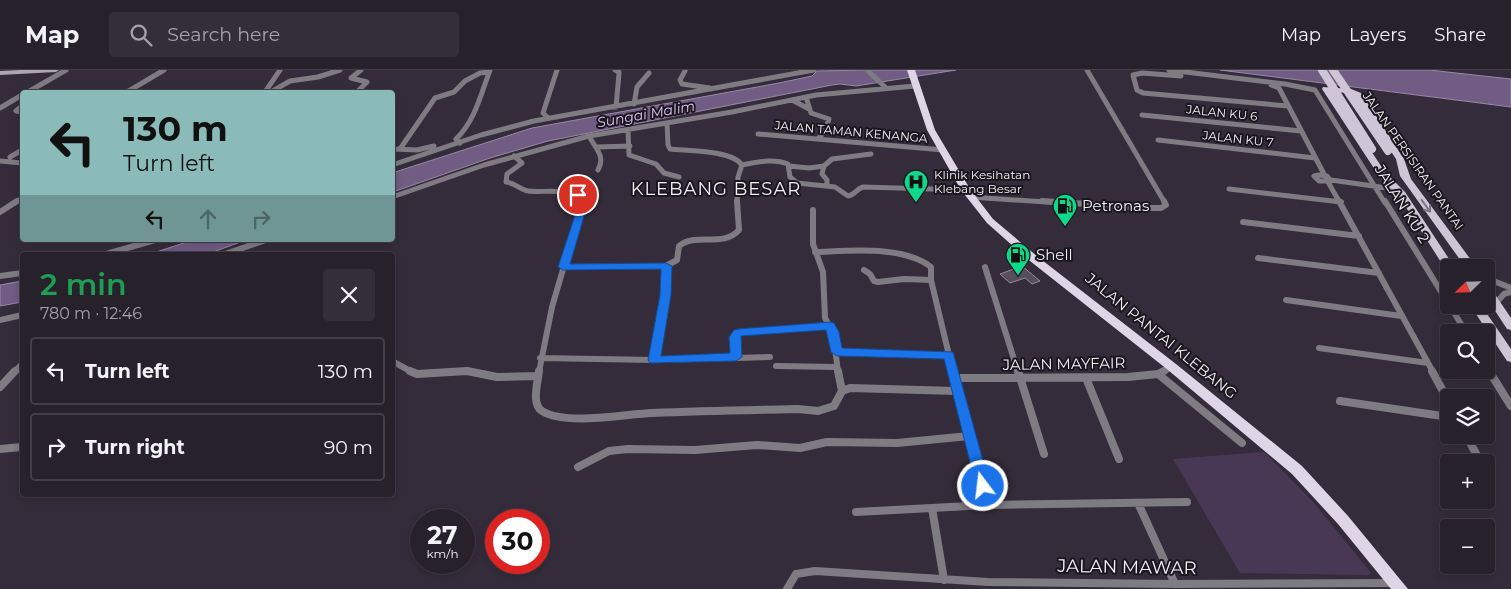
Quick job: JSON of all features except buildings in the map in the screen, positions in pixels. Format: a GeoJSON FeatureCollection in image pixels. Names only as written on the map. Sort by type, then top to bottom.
{"type":"FeatureCollection","features":[{"type":"Feature","properties":{"kind":"highway","name":"JALAN PANTAI KLEBANG"},"geometry":{"type":"LineString","coordinates":[[913,78],[929,125],[968,194],[1002,232],[1297,470],[1333,508],[1398,586]]}},
{"type":"Feature","properties":{"kind":"main road"},"geometry":{"type":"LineString","coordinates":[[5,72],[56,70]]}},
{"type":"Feature","properties":{"kind":"main road","name":"JALAN PERSISIRAN PANTAI"},"geometry":{"type":"LineString","coordinates":[[1322,70],[1444,259]]}},
{"type":"Feature","properties":{"kind":"main road","name":"JALAN PERSISIRAN PANTAI"},"geometry":{"type":"LineString","coordinates":[[1333,70],[1407,179],[1465,259]]}},
{"type":"Feature","properties":{"kind":"main road"},"geometry":{"type":"LineString","coordinates":[[1405,199],[1382,174],[1326,89],[1351,91],[1358,95],[1400,160],[1407,179]]}},
{"type":"Feature","properties":{"kind":"main road"},"geometry":{"type":"LineString","coordinates":[[1496,302],[1511,326]]}},
{"type":"Feature","properties":{"kind":"main road"},"geometry":{"type":"LineString","coordinates":[[1481,314],[1511,358]]}},
{"type":"Feature","properties":{"kind":"street"},"geometry":{"type":"LineString","coordinates":[[31,90],[66,70]]}},
{"type":"Feature","properties":{"kind":"street"},"geometry":{"type":"LineString","coordinates":[[130,90],[164,70]]}},
{"type":"Feature","properties":{"kind":"street"},"geometry":{"type":"LineString","coordinates":[[265,90],[280,70]]}},
{"type":"Feature","properties":{"kind":"street"},"geometry":{"type":"LineString","coordinates":[[274,90],[290,81],[318,77],[340,70]]}},
{"type":"Feature","properties":{"kind":"street"},"geometry":{"type":"LineString","coordinates":[[358,90],[367,82],[351,78],[361,70]]}},
{"type":"Feature","properties":{"kind":"street"},"geometry":{"type":"LineString","coordinates":[[548,118],[545,117],[544,113],[557,70]]}},
{"type":"Feature","properties":{"kind":"street"},"geometry":{"type":"LineString","coordinates":[[615,70],[620,77],[617,90],[619,98],[616,107]]}},
{"type":"Feature","properties":{"kind":"street"},"geometry":{"type":"LineString","coordinates":[[395,149],[421,150],[548,118],[814,70]]}},
{"type":"Feature","properties":{"kind":"street"},"geometry":{"type":"LineString","coordinates":[[867,70],[884,86]]}},
{"type":"Feature","properties":{"kind":"street"},"geometry":{"type":"LineString","coordinates":[[789,166],[790,178],[797,183],[838,187],[848,196],[853,195],[858,188],[863,187],[1148,208],[1164,207],[1165,203],[1087,70]]}},
{"type":"Feature","properties":{"kind":"street","name":"JALAN KU 2"},"geometry":{"type":"LineString","coordinates":[[1169,70],[1285,84],[1315,90],[1461,324]]}},
{"type":"Feature","properties":{"kind":"street"},"geometry":{"type":"LineString","coordinates":[[395,164],[458,141],[475,111],[490,71]]}},
{"type":"Feature","properties":{"kind":"street"},"geometry":{"type":"LineString","coordinates":[[400,149],[435,98],[454,92],[465,81],[480,73],[490,71]]}},
{"type":"Feature","properties":{"kind":"street"},"geometry":{"type":"LineString","coordinates":[[685,72],[680,80],[682,84],[717,89]]}},
{"type":"Feature","properties":{"kind":"street"},"geometry":{"type":"LineString","coordinates":[[1288,106],[1144,93],[1137,90],[1133,75],[1142,72],[1267,84],[1279,88],[1315,158],[1380,273],[1401,316],[1442,389]]}},
{"type":"Feature","properties":{"kind":"street"},"geometry":{"type":"LineString","coordinates":[[634,104],[637,87],[649,73]]}},
{"type":"Feature","properties":{"kind":"street"},"geometry":{"type":"LineString","coordinates":[[395,196],[514,156],[589,136],[806,97],[884,86],[913,78]]}},
{"type":"Feature","properties":{"kind":"street"},"geometry":{"type":"LineString","coordinates":[[0,108],[20,96]]}},
{"type":"Feature","properties":{"kind":"street"},"geometry":{"type":"LineString","coordinates":[[806,97],[809,109]]}},
{"type":"Feature","properties":{"kind":"street"},"geometry":{"type":"LineString","coordinates":[[792,100],[809,109],[814,115],[829,119],[825,131],[818,139]]}},
{"type":"Feature","properties":{"kind":"street"},"geometry":{"type":"LineString","coordinates":[[9,102],[20,104]]}},
{"type":"Feature","properties":{"kind":"street","name":"JALAN KU 6"},"geometry":{"type":"LineString","coordinates":[[1142,115],[1301,131]]}},
{"type":"Feature","properties":{"kind":"street"},"geometry":{"type":"LineString","coordinates":[[667,123],[670,150],[727,155],[736,158],[742,165]]}},
{"type":"Feature","properties":{"kind":"street"},"geometry":{"type":"LineString","coordinates":[[628,130],[629,155],[656,164],[664,173],[679,177]]}},
{"type":"Feature","properties":{"kind":"street","name":"JALAN TAMAN KENANGA"},"geometry":{"type":"LineString","coordinates":[[758,134],[943,150]]}},
{"type":"Feature","properties":{"kind":"street"},"geometry":{"type":"LineString","coordinates":[[589,136],[602,155],[602,162],[598,170]]}},
{"type":"Feature","properties":{"kind":"street","name":"JALAN KU 7"},"geometry":{"type":"LineString","coordinates":[[1158,140],[1315,158]]}},
{"type":"Feature","properties":{"kind":"street"},"geometry":{"type":"LineString","coordinates":[[597,147],[630,146]]}},
{"type":"Feature","properties":{"kind":"street"},"geometry":{"type":"LineString","coordinates":[[10,157],[20,151]]}},
{"type":"Feature","properties":{"kind":"street"},"geometry":{"type":"LineString","coordinates":[[827,186],[822,174],[824,166],[832,159],[870,154]]}},
{"type":"Feature","properties":{"kind":"street"},"geometry":{"type":"LineString","coordinates":[[514,156],[522,163],[508,174],[506,182],[514,183],[525,191],[574,194],[583,200],[563,267],[540,358],[538,376],[537,406],[542,411],[559,417],[591,418],[650,413],[798,409],[818,411],[834,406],[842,391],[833,332],[825,318],[823,272],[815,252],[813,210]]}},
{"type":"Feature","properties":{"kind":"street"},"geometry":{"type":"LineString","coordinates":[[0,161],[20,162]]}},
{"type":"Feature","properties":{"kind":"street"},"geometry":{"type":"LineString","coordinates":[[742,165],[773,161],[785,162],[789,166],[805,168],[824,166]]}},
{"type":"Feature","properties":{"kind":"street"},"geometry":{"type":"LineString","coordinates":[[563,267],[666,266],[676,260],[679,246],[685,241],[728,237],[738,233],[738,177],[742,165]]}},
{"type":"Feature","properties":{"kind":"street"},"geometry":{"type":"LineString","coordinates":[[1374,185],[1383,178],[1382,174]]}},
{"type":"Feature","properties":{"kind":"street"},"geometry":{"type":"LineString","coordinates":[[1328,179],[1386,188],[1405,199]]}},
{"type":"Feature","properties":{"kind":"street"},"geometry":{"type":"LineString","coordinates":[[1230,189],[1341,202]]}},
{"type":"Feature","properties":{"kind":"street"},"geometry":{"type":"LineString","coordinates":[[0,212],[20,199]]}},
{"type":"Feature","properties":{"kind":"street"},"geometry":{"type":"LineString","coordinates":[[1243,222],[1359,236]]}},
{"type":"Feature","properties":{"kind":"street"},"geometry":{"type":"LineString","coordinates":[[113,252],[148,242]]}},
{"type":"Feature","properties":{"kind":"street"},"geometry":{"type":"LineString","coordinates":[[231,252],[260,242]]}},
{"type":"Feature","properties":{"kind":"street"},"geometry":{"type":"LineString","coordinates":[[815,252],[904,254],[922,259],[931,267],[931,280],[957,391],[988,505]]}},
{"type":"Feature","properties":{"kind":"street"},"geometry":{"type":"LineString","coordinates":[[1258,258],[1380,273]]}},
{"type":"Feature","properties":{"kind":"street"},"geometry":{"type":"LineString","coordinates":[[654,360],[666,295],[666,266]]}},
{"type":"Feature","properties":{"kind":"street"},"geometry":{"type":"LineString","coordinates":[[985,267],[1044,454]]}},
{"type":"Feature","properties":{"kind":"street"},"geometry":{"type":"LineString","coordinates":[[864,270],[870,274],[874,281],[878,282],[904,279],[931,280]]}},
{"type":"Feature","properties":{"kind":"street"},"geometry":{"type":"LineString","coordinates":[[0,276],[20,273]]}},
{"type":"Feature","properties":{"kind":"street"},"geometry":{"type":"LineString","coordinates":[[1495,282],[1511,290]]}},
{"type":"Feature","properties":{"kind":"street"},"geometry":{"type":"LineString","coordinates":[[1496,302],[1511,290]]}},
{"type":"Feature","properties":{"kind":"street"},"geometry":{"type":"LineString","coordinates":[[1286,300],[1401,316]]}},
{"type":"Feature","properties":{"kind":"street"},"geometry":{"type":"LineString","coordinates":[[0,320],[20,315]]}},
{"type":"Feature","properties":{"kind":"street"},"geometry":{"type":"LineString","coordinates":[[736,357],[735,337],[738,332],[830,326]]}},
{"type":"Feature","properties":{"kind":"street"},"geometry":{"type":"LineString","coordinates":[[1319,348],[1428,364]]}},
{"type":"Feature","properties":{"kind":"street"},"geometry":{"type":"LineString","coordinates":[[837,352],[949,355]]}},
{"type":"Feature","properties":{"kind":"street"},"geometry":{"type":"LineString","coordinates":[[540,358],[654,360],[770,357]]}},
{"type":"Feature","properties":{"kind":"street"},"geometry":{"type":"LineString","coordinates":[[395,362],[401,364],[410,373],[417,374],[467,371],[497,377],[538,376]]}},
{"type":"Feature","properties":{"kind":"street"},"geometry":{"type":"LineString","coordinates":[[0,387],[20,366]]}},
{"type":"Feature","properties":{"kind":"street"},"geometry":{"type":"LineString","coordinates":[[776,366],[837,367]]}},
{"type":"Feature","properties":{"kind":"street","name":"JALAN MAYFAIR"},"geometry":{"type":"LineString","coordinates":[[954,378],[1021,379],[1136,376],[1158,374],[1172,368]]}},
{"type":"Feature","properties":{"kind":"street"},"geometry":{"type":"LineString","coordinates":[[1158,374],[1242,443]]}},
{"type":"Feature","properties":{"kind":"street"},"geometry":{"type":"LineString","coordinates":[[1086,378],[1119,459]]}},
{"type":"Feature","properties":{"kind":"street"},"geometry":{"type":"LineString","coordinates":[[1494,379],[1511,406]]}},
{"type":"Feature","properties":{"kind":"street"},"geometry":{"type":"LineString","coordinates":[[842,391],[850,388],[957,391]]}},
{"type":"Feature","properties":{"kind":"street"},"geometry":{"type":"LineString","coordinates":[[1340,401],[1440,416]]}},
{"type":"Feature","properties":{"kind":"street"},"geometry":{"type":"LineString","coordinates":[[578,467],[609,452],[628,449],[695,450],[757,445],[800,448],[827,442],[897,443],[969,436]]}},
{"type":"Feature","properties":{"kind":"street"},"geometry":{"type":"LineString","coordinates":[[0,449],[20,447]]}},
{"type":"Feature","properties":{"kind":"street"},"geometry":{"type":"LineString","coordinates":[[856,512],[988,505],[1187,502]]}},
{"type":"Feature","properties":{"kind":"street"},"geometry":{"type":"LineString","coordinates":[[1138,503],[1175,584]]}},
{"type":"Feature","properties":{"kind":"street"},"geometry":{"type":"LineString","coordinates":[[932,508],[944,580]]}},
{"type":"Feature","properties":{"kind":"street","name":"JALAN MAWAR"},"geometry":{"type":"LineString","coordinates":[[787,589],[796,574],[806,572],[857,573],[1009,585],[1398,586]]}},
{"type":"Feature","properties":{"kind":"shaded area"},"geometry":{"type":"Polygon","coordinates":[[[1264,452],[1315,504],[1371,573],[1369,575],[1240,573],[1173,459],[1264,452]]]}},
{"type":"Feature","properties":{"kind":"water","name":"Sungai Malim"},"geometry":{"type":"Polygon","coordinates":[[[956,70],[856,86],[832,85],[548,141],[490,158],[395,191],[395,172],[532,128],[779,83],[812,76],[817,71],[956,70]]]}},
{"type":"Feature","properties":{"kind":"water"},"geometry":{"type":"Polygon","coordinates":[[[1220,70],[1429,70],[1511,79],[1511,107],[1220,70]]]}},
{"type":"Feature","properties":{"kind":"water"},"geometry":{"type":"Polygon","coordinates":[[[187,242],[241,242],[213,252],[156,252],[187,242]]]}},
{"type":"Feature","properties":{"kind":"water"},"geometry":{"type":"Polygon","coordinates":[[[20,281],[20,302],[0,306],[0,285],[20,281]]]}},
{"type":"Feature","properties":{"kind":"place","name":"Klinik Kesihatan Klebang Besar"},"geometry":{"type":"Point","coordinates":[916,203]}},
{"type":"Feature","properties":{"kind":"place","name":"Petronas"},"geometry":{"type":"Point","coordinates":[1065,227]}},
{"type":"Feature","properties":{"kind":"place","name":"Shell"},"geometry":{"type":"Point","coordinates":[1018,276]}},
{"type":"Feature","properties":{"kind":"district","name":"KLEBANG BESAR"},"geometry":{"type":"Point","coordinates":[716,189]}},
{"type":"Feature","properties":{"kind":"route"},"geometry":{"type":"LineString","coordinates":[[578,195],[583,200],[583,203],[563,267],[666,266],[666,295],[654,360],[736,357],[735,337],[738,332],[830,326],[837,352],[949,355],[983,486]]}}]}
